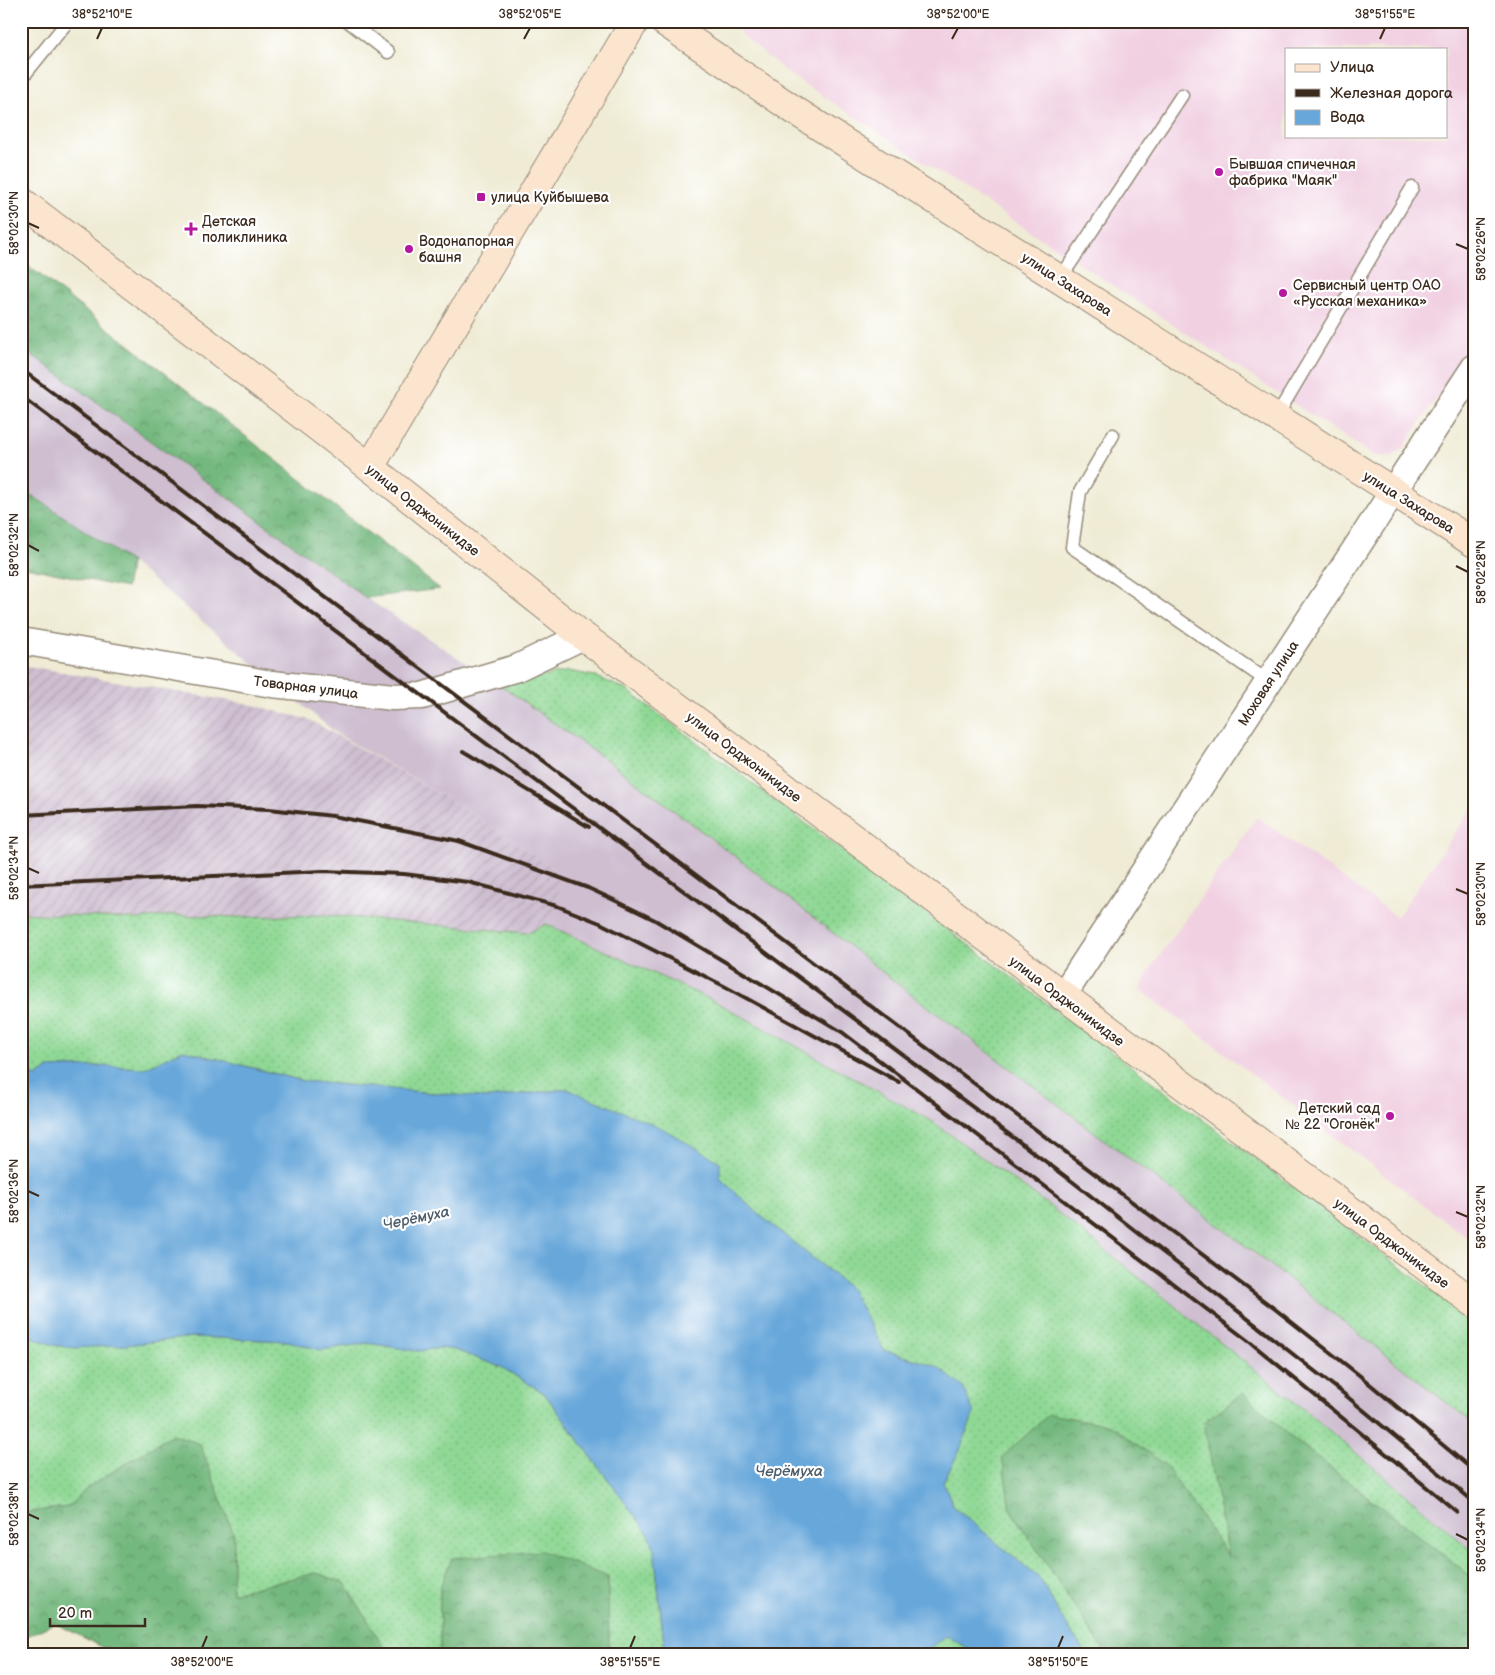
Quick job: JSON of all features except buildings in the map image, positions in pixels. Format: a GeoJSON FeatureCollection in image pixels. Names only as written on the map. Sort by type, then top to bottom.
{"type":"FeatureCollection","features":[{"type":"Feature","properties":{"kind":"street"},"geometry":{"type":"LineString","coordinates":[[370,467],[636,21]]}},
{"type":"Feature","properties":{"kind":"street","name":"улица Захарова"},"geometry":{"type":"LineString","coordinates":[[663,21],[797,112],[1474,543]]}},
{"type":"Feature","properties":{"kind":"street","name":"улица Орджоникидзе"},"geometry":{"type":"LineString","coordinates":[[21,201],[370,467],[583,636],[1062,997],[1474,1304]]}},
{"type":"Feature","properties":{"kind":"street","name":"Моховая улица"},"geometry":{"type":"LineString","coordinates":[[1062,997],[1474,368]]}},
{"type":"Feature","properties":{"kind":"street","name":"Товарная улица"},"geometry":{"type":"LineString","coordinates":[[21,641],[272,684],[393,697],[422,696],[517,668],[583,636]]}},
{"type":"Feature","properties":{"kind":"lane"},"geometry":{"type":"LineString","coordinates":[[21,79],[68,21]]}},
{"type":"Feature","properties":{"kind":"lane"},"geometry":{"type":"LineString","coordinates":[[348,21],[388,52]]}},
{"type":"Feature","properties":{"kind":"lane"},"geometry":{"type":"LineString","coordinates":[[1060,279],[1182,95]]}},
{"type":"Feature","properties":{"kind":"lane"},"geometry":{"type":"LineString","coordinates":[[1276,417],[1412,188]]}},
{"type":"Feature","properties":{"kind":"lane"},"geometry":{"type":"LineString","coordinates":[[1113,435],[1080,492],[1072,547],[1269,682]]}},
{"type":"Feature","properties":{"kind":"shaded area"},"geometry":{"type":"Polygon","coordinates":[[[731,21],[1474,21],[1474,341],[1403,449],[1390,457],[1374,456],[789,74],[744,37],[731,21]]]}},
{"type":"Feature","properties":{"kind":"shaded area"},"geometry":{"type":"Polygon","coordinates":[[[21,347],[366,598],[500,685],[608,761],[748,866],[894,981],[1276,1269],[1474,1424],[1474,1552],[1306,1411],[1052,1208],[930,1120],[716,1002],[546,924],[557,906],[560,884],[552,867],[455,803],[337,734],[131,562],[21,488],[21,347]]]}},
{"type":"Feature","properties":{"kind":"shaded area"},"geometry":{"type":"Polygon","coordinates":[[[21,665],[249,704],[310,720],[455,803],[552,867],[560,884],[557,906],[546,924],[528,933],[325,915],[241,917],[172,915],[140,919],[21,913],[21,665]]]}},
{"type":"Feature","properties":{"kind":"shaded area","name":"Детский сад № 22 \"Огонёк\""},"geometry":{"type":"Polygon","coordinates":[[[1474,805],[1474,1243],[1140,989],[1149,971],[1257,817],[1397,917],[1474,805]]]}},
{"type":"Feature","properties":{"kind":"green space"},"geometry":{"type":"Polygon","coordinates":[[[21,260],[440,589],[366,598],[21,347],[21,260]]]}},
{"type":"Feature","properties":{"kind":"green space"},"geometry":{"type":"Polygon","coordinates":[[[21,488],[131,562],[126,588],[21,566],[21,488]]]}},
{"type":"Feature","properties":{"kind":"green space"},"geometry":{"type":"Polygon","coordinates":[[[569,671],[595,676],[627,690],[1474,1322],[1474,1424],[1276,1269],[894,981],[748,866],[608,761],[500,685],[569,671]]]}},
{"type":"Feature","properties":{"kind":"green space"},"geometry":{"type":"Polygon","coordinates":[[[21,913],[140,919],[172,915],[241,917],[325,915],[528,933],[546,924],[716,1002],[930,1120],[1052,1208],[1306,1411],[1474,1552],[1474,1579],[1292,1438],[1243,1393],[1204,1422],[1228,1557],[1166,1466],[1010,1509],[1106,1654],[1086,1654],[1061,1617],[1040,1579],[954,1507],[943,1482],[960,1450],[935,1366],[884,1350],[850,1288],[762,1217],[719,1178],[720,1162],[567,1089],[488,1098],[303,1081],[183,1050],[145,1068],[101,1066],[49,1068],[36,1077],[21,1071],[21,913]]]}},
{"type":"Feature","properties":{"kind":"green space"},"geometry":{"type":"Polygon","coordinates":[[[21,1333],[53,1345],[126,1345],[193,1337],[288,1341],[321,1350],[368,1343],[417,1351],[441,1348],[455,1350],[501,1367],[544,1393],[650,1536],[654,1548],[665,1654],[609,1654],[608,1577],[440,1587],[440,1654],[388,1654],[345,1583],[316,1573],[232,1593],[234,1535],[200,1444],[173,1434],[87,1488],[68,1507],[29,1512],[21,1518],[21,1333]]]}},
{"type":"Feature","properties":{"kind":"green space"},"geometry":{"type":"Polygon","coordinates":[[[1243,1393],[1292,1438],[1474,1579],[1474,1654],[1106,1654],[1010,1509],[1002,1457],[1049,1414],[1111,1425],[1166,1466],[1228,1556],[1204,1422],[1243,1393]]]}},
{"type":"Feature","properties":{"kind":"green space"},"geometry":{"type":"Polygon","coordinates":[[[173,1434],[200,1444],[234,1535],[232,1593],[316,1573],[345,1583],[388,1654],[116,1654],[55,1623],[21,1639],[21,1518],[29,1512],[68,1507],[87,1488],[173,1434]]]}},
{"type":"Feature","properties":{"kind":"green space"},"geometry":{"type":"Polygon","coordinates":[[[542,1551],[608,1577],[609,1654],[440,1654],[440,1587],[452,1558],[542,1551]]]}},
{"type":"Feature","properties":{"kind":"green space"},"geometry":{"type":"Polygon","coordinates":[[[946,1635],[976,1654],[923,1654],[946,1635]]]}},
{"type":"Feature","properties":{"kind":"water","name":"Черёмуха"},"geometry":{"type":"Polygon","coordinates":[[[183,1050],[303,1081],[488,1098],[567,1089],[660,1127],[720,1162],[720,1178],[762,1217],[850,1288],[884,1350],[936,1366],[963,1387],[974,1413],[960,1450],[943,1482],[954,1507],[1040,1579],[1061,1617],[1086,1654],[976,1654],[946,1635],[923,1654],[665,1654],[654,1548],[650,1536],[544,1393],[501,1367],[455,1350],[441,1348],[417,1351],[368,1343],[321,1350],[288,1341],[193,1337],[126,1345],[75,1348],[53,1345],[21,1333],[21,1071],[36,1077],[49,1068],[101,1066],[145,1068],[183,1050]]]}},
{"type":"Feature","properties":{"kind":"railway"},"geometry":{"type":"LineString","coordinates":[[21,369],[1275,1309],[1359,1375],[1474,1471]]}},
{"type":"Feature","properties":{"kind":"railway"},"geometry":{"type":"LineString","coordinates":[[21,396],[1073,1182],[1344,1394],[1474,1502]]}},
{"type":"Feature","properties":{"kind":"railway"},"geometry":{"type":"LineString","coordinates":[[463,751],[589,827]]}},
{"type":"Feature","properties":{"kind":"railway"},"geometry":{"type":"LineString","coordinates":[[21,815],[197,806],[269,809],[333,816],[459,841],[588,888],[612,899],[655,920],[842,1032],[1251,1343],[1457,1512]]}},
{"type":"Feature","properties":{"kind":"railway"},"geometry":{"type":"LineString","coordinates":[[21,885],[323,871],[404,874],[468,882],[557,906],[600,923],[724,986],[899,1082]]}},
{"type":"Feature","properties":{"kind":"place","name":"Бывшая спичечная фабрика \"Маяк\""},"geometry":{"type":"Point","coordinates":[1219,172]}},
{"type":"Feature","properties":{"kind":"place","name":"улица Куйбышева"},"geometry":{"type":"Point","coordinates":[481,197]}},
{"type":"Feature","properties":{"kind":"place","name":"Детская поликлиника"},"geometry":{"type":"Point","coordinates":[191,229]}},
{"type":"Feature","properties":{"kind":"place","name":"Водонапорная башня"},"geometry":{"type":"Point","coordinates":[409,249]}},
{"type":"Feature","properties":{"kind":"place","name":"Сервисный центр ОАО «Русская механика»"},"geometry":{"type":"Point","coordinates":[1283,293]}},
{"type":"Feature","properties":{"kind":"place","name":"Детский сад № 22 \"Огонёк\""},"geometry":{"type":"Point","coordinates":[1390,1116]}}]}
